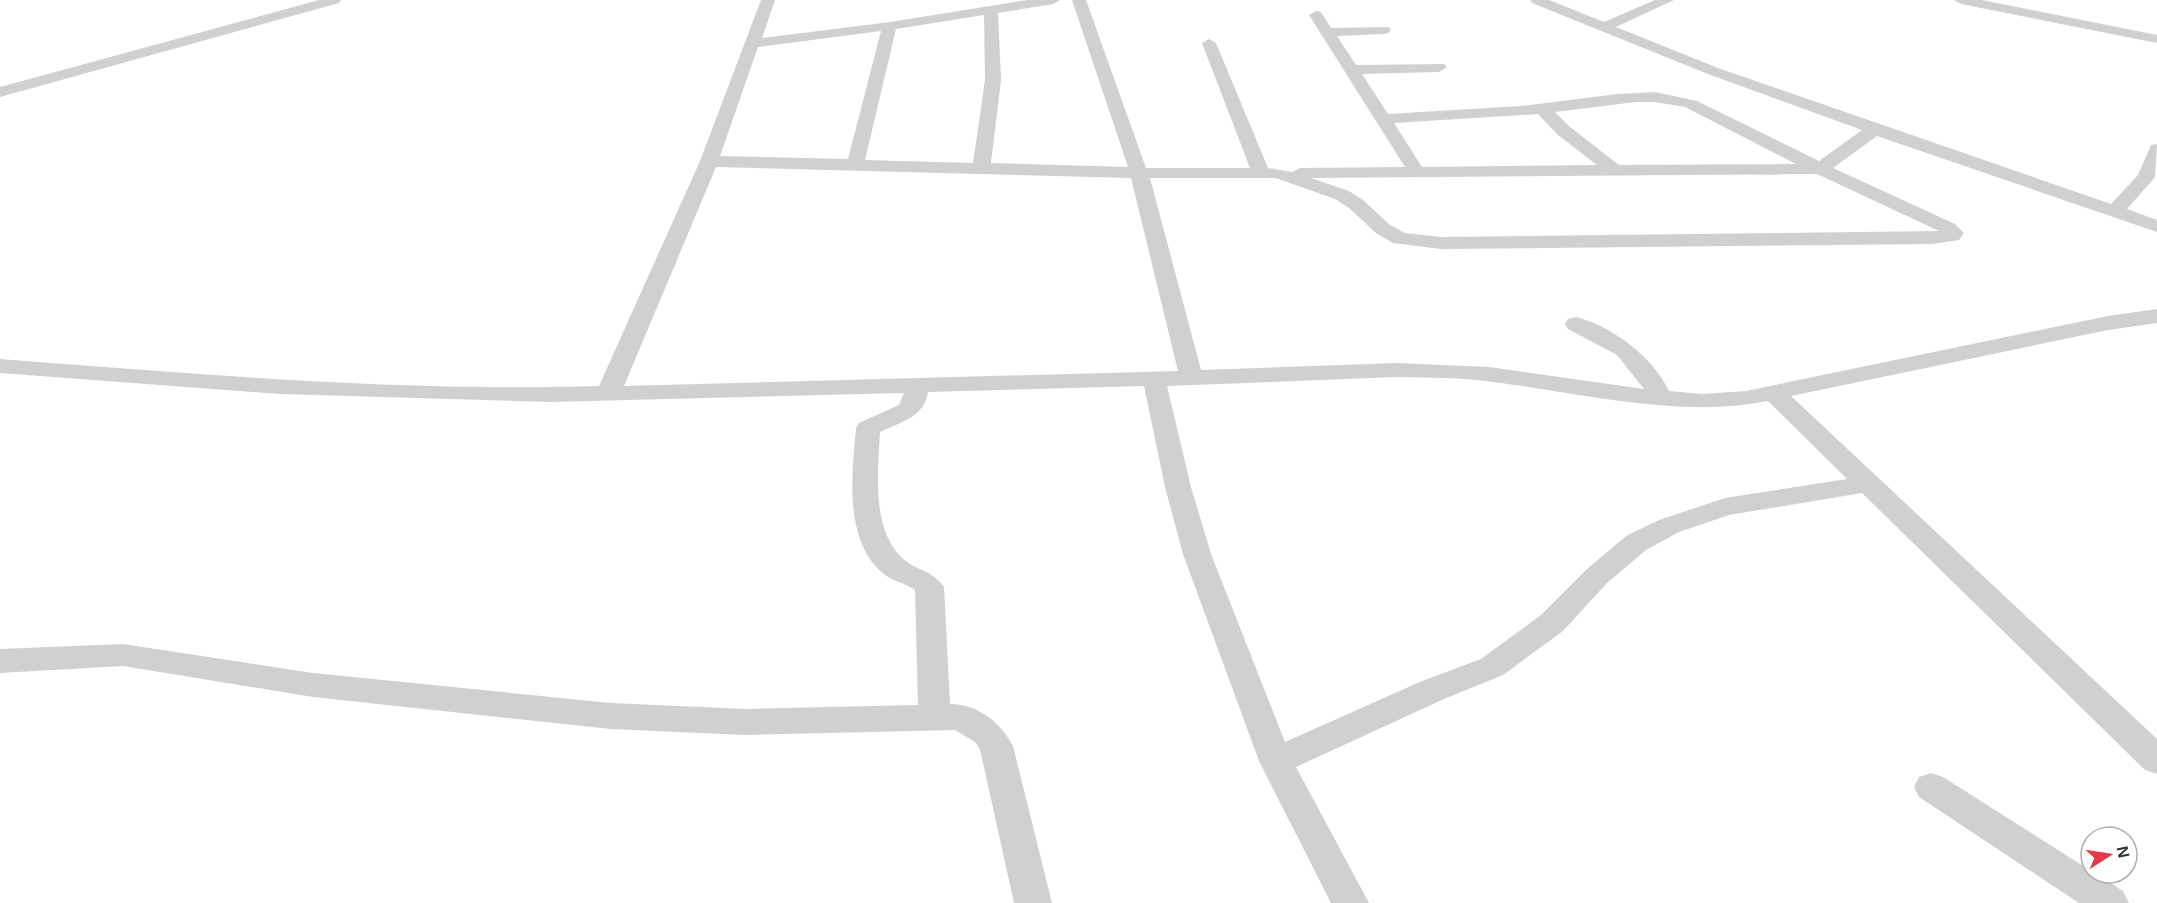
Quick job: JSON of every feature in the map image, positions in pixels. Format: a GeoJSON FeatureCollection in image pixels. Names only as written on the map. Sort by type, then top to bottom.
{"type":"FeatureCollection","features":[{"type":"Feature","properties":{"kind":"street"},"geometry":{"type":"LineString","coordinates":[[0,92],[334,0]]}},
{"type":"Feature","properties":{"kind":"street"},"geometry":{"type":"LineString","coordinates":[[609,393],[709,161],[768,0]]}},
{"type":"Feature","properties":{"kind":"street"},"geometry":{"type":"LineString","coordinates":[[753,43],[890,26],[1053,0]]}},
{"type":"Feature","properties":{"kind":"street"},"geometry":{"type":"LineString","coordinates":[[1079,0],[1139,173],[1191,378]]}},
{"type":"Feature","properties":{"kind":"street"},"geometry":{"type":"LineString","coordinates":[[1538,0],[1713,71],[2157,226]]}},
{"type":"Feature","properties":{"kind":"street"},"geometry":{"type":"LineString","coordinates":[[1604,27],[1667,0]]}},
{"type":"Feature","properties":{"kind":"street"},"geometry":{"type":"LineString","coordinates":[[1961,0],[2157,39]]}},
{"type":"Feature","properties":{"kind":"street"},"geometry":{"type":"LineString","coordinates":[[981,168],[993,80],[991,11]]}},
{"type":"Feature","properties":{"kind":"street"},"geometry":{"type":"LineString","coordinates":[[1316,15],[1417,172]]}},
{"type":"Feature","properties":{"kind":"street"},"geometry":{"type":"LineString","coordinates":[[855,166],[890,26]]}},
{"type":"Feature","properties":{"kind":"street"},"geometry":{"type":"LineString","coordinates":[[1327,32],[1384,30]]}},
{"type":"Feature","properties":{"kind":"street"},"geometry":{"type":"LineString","coordinates":[[1209,43],[1269,173],[1342,195],[1356,204],[1391,235],[1400,239],[1415,241],[1813,240],[1932,238],[1952,236],[1954,233],[1948,228],[1820,169],[1691,104],[1671,98],[1649,96],[1542,109],[1381,119]]}},
{"type":"Feature","properties":{"kind":"street"},"geometry":{"type":"LineString","coordinates":[[1350,70],[1439,67]]}},
{"type":"Feature","properties":{"kind":"street"},"geometry":{"type":"LineString","coordinates":[[1542,109],[1614,170]]}},
{"type":"Feature","properties":{"kind":"street"},"geometry":{"type":"LineString","coordinates":[[709,161],[1139,173],[1820,169],[1875,129]]}},
{"type":"Feature","properties":{"kind":"street"},"geometry":{"type":"LineString","coordinates":[[2115,211],[2146,177],[2157,149]]}},
{"type":"Feature","properties":{"kind":"street"},"geometry":{"type":"LineString","coordinates":[[0,366],[281,387],[550,394],[917,386],[1397,370],[1489,374],[1660,398],[1725,400],[1951,357],[2108,323],[2157,316]]}},
{"type":"Feature","properties":{"kind":"street"},"geometry":{"type":"LineString","coordinates":[[1576,324],[1625,350],[1654,385],[1660,398]]}},
{"type":"Feature","properties":{"kind":"street"},"geometry":{"type":"LineString","coordinates":[[1154,379],[1178,487],[1197,554],[1276,761],[1350,903]]}},
{"type":"Feature","properties":{"kind":"street"},"geometry":{"type":"LineString","coordinates":[[917,386],[917,399],[912,407],[868,428],[866,447],[870,528],[885,557],[896,569],[925,582],[929,587],[935,718]]}},
{"type":"Feature","properties":{"kind":"street"},"geometry":{"type":"LineString","coordinates":[[1772,391],[2027,639],[2157,760]]}},
{"type":"Feature","properties":{"kind":"street"},"geometry":{"type":"LineString","coordinates":[[1276,761],[1492,667],[1552,623],[1597,576],[1636,543],[1669,526],[1725,507],[1869,484]]}},
{"type":"Feature","properties":{"kind":"street"},"geometry":{"type":"LineString","coordinates":[[0,661],[123,655],[313,685],[611,716],[745,722],[960,717],[972,722],[987,733],[996,746],[1033,903]]}},
{"type":"Feature","properties":{"kind":"street"},"geometry":{"type":"LineString","coordinates":[[1931,787],[2110,903]]}}]}
